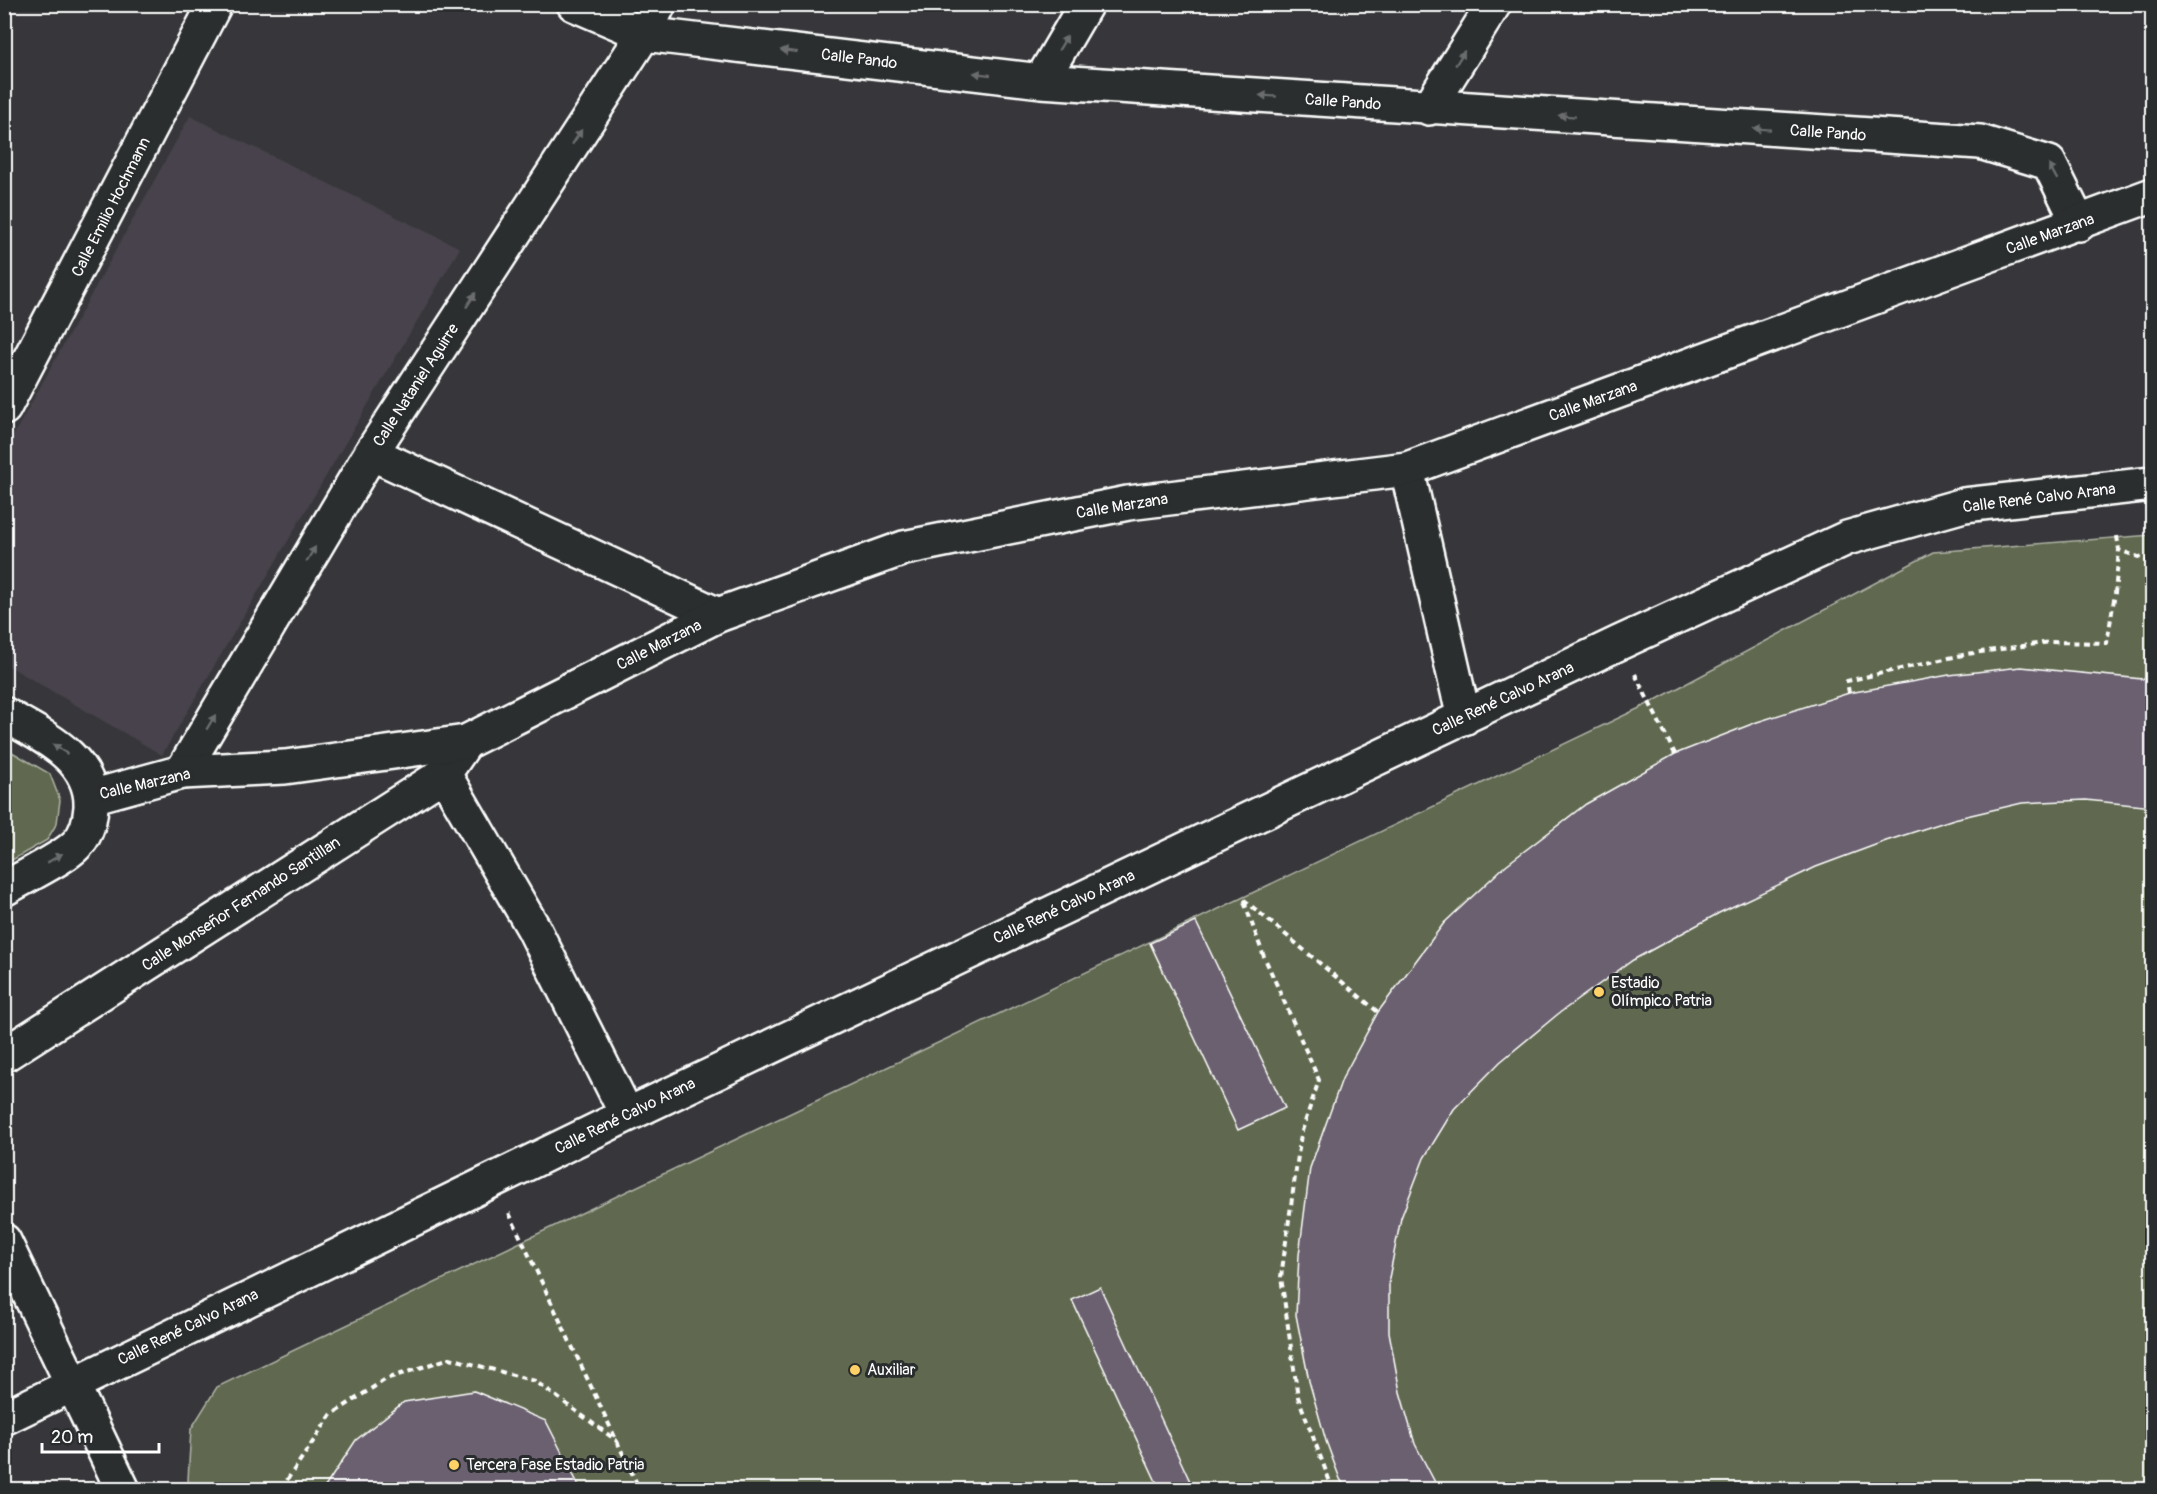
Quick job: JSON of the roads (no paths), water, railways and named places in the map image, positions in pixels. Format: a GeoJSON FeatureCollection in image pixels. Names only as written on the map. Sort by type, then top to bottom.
{"type":"FeatureCollection","features":[{"type":"Feature","properties":{"kind":"street","name":"Calle Emilio Hochmann"},"geometry":{"type":"LineString","coordinates":[[4,408],[215,4]]}},
{"type":"Feature","properties":{"kind":"street","name":"Calle Pando"},"geometry":{"type":"LineString","coordinates":[[574,4],[644,34],[1041,81],[1980,142],[2049,163],[2079,224]]}},
{"type":"Feature","properties":{"kind":"street","name":"Calle Nataniel Aguirre"},"geometry":{"type":"LineString","coordinates":[[182,772],[371,453],[644,34],[659,4]]}},
{"type":"Feature","properties":{"kind":"street"},"geometry":{"type":"LineString","coordinates":[[1041,81],[1086,4]]}},
{"type":"Feature","properties":{"kind":"street"},"geometry":{"type":"LineString","coordinates":[[1429,108],[1494,4]]}},
{"type":"Feature","properties":{"kind":"street","name":"Calle Marzana"},"geometry":{"type":"LineString","coordinates":[[91,797],[182,772],[285,767],[466,742],[718,615],[904,548],[1128,503],[1407,469],[2079,224],[2152,195]]}},
{"type":"Feature","properties":{"kind":"street"},"geometry":{"type":"LineString","coordinates":[[371,453],[718,615]]}},
{"type":"Feature","properties":{"kind":"street"},"geometry":{"type":"LineString","coordinates":[[1407,469],[1464,718]]}},
{"type":"Feature","properties":{"kind":"street","name":"Calle René Calvo Arana"},"geometry":{"type":"LineString","coordinates":[[4,1418],[627,1115],[1619,643],[1847,538],[1964,505],[2152,484]]}},
{"type":"Feature","properties":{"kind":"street"},"geometry":{"type":"LineString","coordinates":[[4,714],[67,753],[83,773],[91,797],[90,822],[76,845],[4,889]]}},
{"type":"Feature","properties":{"kind":"street","name":"Calle Monseñor Fernando Santillan"},"geometry":{"type":"LineString","coordinates":[[4,1055],[444,774],[466,742]]}},
{"type":"Feature","properties":{"kind":"street"},"geometry":{"type":"LineString","coordinates":[[444,774],[534,929],[627,1115]]}},
{"type":"Feature","properties":{"kind":"street"},"geometry":{"type":"LineString","coordinates":[[4,1241],[123,1490]]}},
{"type":"Feature","properties":{"kind":"place","name":"Estadio Olímpico Patria"},"geometry":{"type":"Point","coordinates":[1599,992]}},
{"type":"Feature","properties":{"kind":"place","name":"Auxiliar"},"geometry":{"type":"Point","coordinates":[855,1370]}},
{"type":"Feature","properties":{"kind":"place","name":"Tercera Fase Estadio Patria"},"geometry":{"type":"Point","coordinates":[454,1465]}}]}
